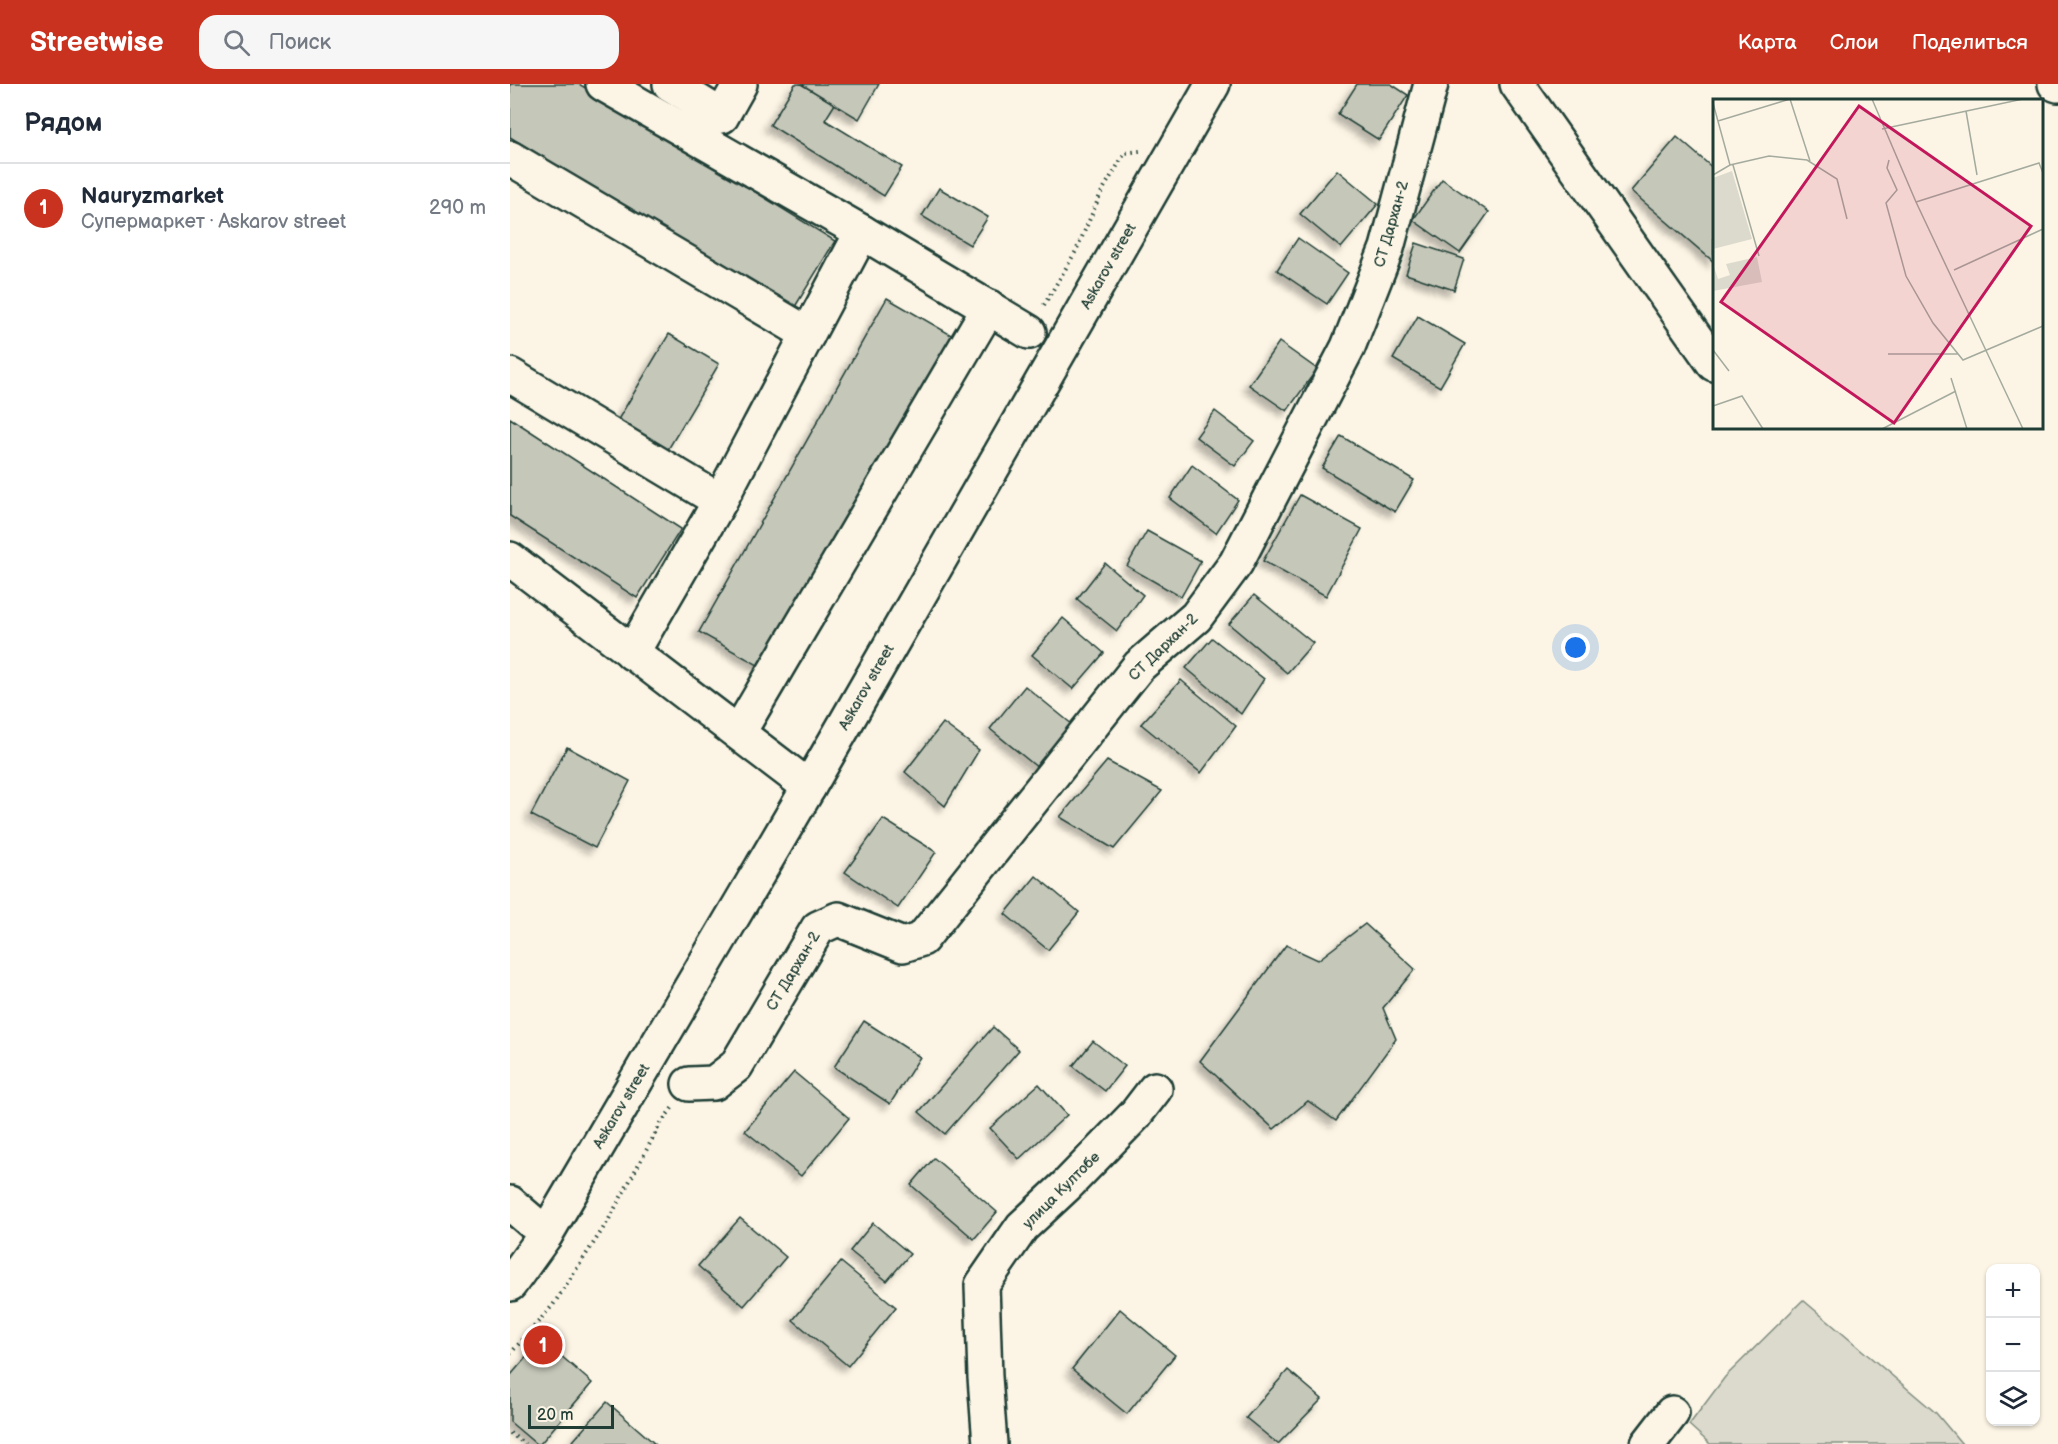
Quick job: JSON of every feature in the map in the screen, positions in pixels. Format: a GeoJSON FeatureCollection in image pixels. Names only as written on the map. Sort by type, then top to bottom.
{"type":"FeatureCollection","features":[{"type":"Feature","properties":{"kind":"street"},"geometry":{"type":"LineString","coordinates":[[603,84],[862,232],[1029,332]]}},
{"type":"Feature","properties":{"kind":"street"},"geometry":{"type":"LineString","coordinates":[[670,84],[722,116],[740,84]]}},
{"type":"Feature","properties":{"kind":"street","name":"Askarov street"},"geometry":{"type":"LineString","coordinates":[[510,1284],[546,1234],[809,787],[1213,84]]}},
{"type":"Feature","properties":{"kind":"street","name":"СТ Дархан-2"},"geometry":{"type":"LineString","coordinates":[[689,1084],[714,1083],[736,1066],[818,928],[838,919],[903,945],[922,939],[1139,666],[1196,616],[1236,563],[1348,347],[1387,248],[1431,84]]}},
{"type":"Feature","properties":{"kind":"street"},"geometry":{"type":"LineString","coordinates":[[1517,84],[1713,363]]}},
{"type":"Feature","properties":{"kind":"street"},"geometry":{"type":"LineString","coordinates":[[510,158],[808,334]]}},
{"type":"Feature","properties":{"kind":"street"},"geometry":{"type":"LineString","coordinates":[[632,653],[720,501],[862,232]]}},
{"type":"Feature","properties":{"kind":"street"},"geometry":{"type":"LineString","coordinates":[[739,732],[988,308]]}},
{"type":"Feature","properties":{"kind":"street"},"geometry":{"type":"LineString","coordinates":[[510,375],[720,501]]}},
{"type":"Feature","properties":{"kind":"street"},"geometry":{"type":"LineString","coordinates":[[510,559],[809,787]]}},
{"type":"Feature","properties":{"kind":"street","name":"улица Култобе"},"geometry":{"type":"LineString","coordinates":[[990,1444],[982,1285],[1023,1227],[1127,1123],[1155,1089]]}},
{"type":"Feature","properties":{"kind":"street"},"geometry":{"type":"LineString","coordinates":[[510,1203],[546,1234]]}},
{"type":"Feature","properties":{"kind":"street"},"geometry":{"type":"LineString","coordinates":[[1648,1444],[1672,1413]]}},
{"type":"Feature","properties":{"kind":"path"},"geometry":{"type":"LineString","coordinates":[[510,1354],[553,1305],[608,1221],[661,1123]]}},
{"type":"Feature","properties":{"kind":"path"},"geometry":{"type":"LineString","coordinates":[[510,1433],[525,1444]]}},
{"type":"Feature","properties":{"kind":"shaded area"},"geometry":{"type":"Polygon","coordinates":[[[1803,1300],[1936,1413],[1962,1444],[1710,1444],[1689,1425],[1725,1377],[1803,1300]]]}},
{"type":"Feature","properties":{"kind":"building"},"geometry":{"type":"Polygon","coordinates":[[[510,84],[579,84],[835,241],[793,310],[510,137],[510,84]]]}},
{"type":"Feature","properties":{"kind":"building"},"geometry":{"type":"Polygon","coordinates":[[[795,84],[801,84],[835,104],[825,120],[902,167],[884,196],[770,125],[795,84]]]}},
{"type":"Feature","properties":{"kind":"building"},"geometry":{"type":"Polygon","coordinates":[[[801,84],[879,84],[859,119],[801,84]]]}},
{"type":"Feature","properties":{"kind":"building"},"geometry":{"type":"Polygon","coordinates":[[[1357,84],[1391,84],[1408,95],[1379,140],[1338,114],[1357,84]]]}},
{"type":"Feature","properties":{"kind":"building"},"geometry":{"type":"Polygon","coordinates":[[[1677,137],[1713,168],[1713,261],[1631,191],[1677,137]]]}},
{"type":"Feature","properties":{"kind":"building"},"geometry":{"type":"Polygon","coordinates":[[[1337,170],[1378,204],[1341,248],[1300,214],[1337,170]]]}},
{"type":"Feature","properties":{"kind":"building"},"geometry":{"type":"Polygon","coordinates":[[[1442,179],[1489,212],[1460,253],[1413,220],[1442,179]]]}},
{"type":"Feature","properties":{"kind":"building"},"geometry":{"type":"Polygon","coordinates":[[[939,188],[988,217],[970,245],[922,216],[939,188]]]}},
{"type":"Feature","properties":{"kind":"building"},"geometry":{"type":"Polygon","coordinates":[[[1298,238],[1348,273],[1327,304],[1277,270],[1298,238]]]}},
{"type":"Feature","properties":{"kind":"building"},"geometry":{"type":"Polygon","coordinates":[[[1416,243],[1464,259],[1454,290],[1406,274],[1416,243]]]}},
{"type":"Feature","properties":{"kind":"building"},"geometry":{"type":"Polygon","coordinates":[[[887,298],[953,336],[765,669],[699,632],[887,298]]]}},
{"type":"Feature","properties":{"kind":"building"},"geometry":{"type":"Polygon","coordinates":[[[1418,316],[1465,344],[1440,387],[1393,359],[1418,316]]]}},
{"type":"Feature","properties":{"kind":"building"},"geometry":{"type":"Polygon","coordinates":[[[669,334],[719,364],[660,463],[610,433],[669,334]]]}},
{"type":"Feature","properties":{"kind":"building"},"geometry":{"type":"Polygon","coordinates":[[[1279,342],[1317,369],[1287,411],[1249,385],[1279,342]]]}},
{"type":"Feature","properties":{"kind":"building"},"geometry":{"type":"Polygon","coordinates":[[[1215,411],[1254,441],[1235,466],[1196,437],[1215,411]]]}},
{"type":"Feature","properties":{"kind":"building"},"geometry":{"type":"Polygon","coordinates":[[[510,418],[681,529],[637,598],[510,516],[510,418]]]}},
{"type":"Feature","properties":{"kind":"building"},"geometry":{"type":"Polygon","coordinates":[[[1341,436],[1414,480],[1395,512],[1322,468],[1341,436]]]}},
{"type":"Feature","properties":{"kind":"building"},"geometry":{"type":"Polygon","coordinates":[[[1192,465],[1238,500],[1216,533],[1170,498],[1192,465]]]}},
{"type":"Feature","properties":{"kind":"building"},"geometry":{"type":"Polygon","coordinates":[[[1300,495],[1362,529],[1326,596],[1263,561],[1300,495]]]}},
{"type":"Feature","properties":{"kind":"building"},"geometry":{"type":"Polygon","coordinates":[[[1147,531],[1201,561],[1181,597],[1127,566],[1147,531]]]}},
{"type":"Feature","properties":{"kind":"building"},"geometry":{"type":"Polygon","coordinates":[[[1105,563],[1143,595],[1117,631],[1077,599],[1105,563]]]}},
{"type":"Feature","properties":{"kind":"building"},"geometry":{"type":"Polygon","coordinates":[[[1254,595],[1313,643],[1287,673],[1229,624],[1254,595]]]}},
{"type":"Feature","properties":{"kind":"building"},"geometry":{"type":"Polygon","coordinates":[[[1063,618],[1104,653],[1073,689],[1032,655],[1063,618]]]}},
{"type":"Feature","properties":{"kind":"building"},"geometry":{"type":"Polygon","coordinates":[[[1212,638],[1264,679],[1241,714],[1186,668],[1212,638]]]}},
{"type":"Feature","properties":{"kind":"building"},"geometry":{"type":"Polygon","coordinates":[[[1181,680],[1236,726],[1201,773],[1141,724],[1181,680]]]}},
{"type":"Feature","properties":{"kind":"building"},"geometry":{"type":"Polygon","coordinates":[[[1025,686],[1073,725],[1038,768],[990,729],[1025,686]]]}},
{"type":"Feature","properties":{"kind":"building"},"geometry":{"type":"Polygon","coordinates":[[[943,723],[979,750],[945,806],[905,772],[943,723]]]}},
{"type":"Feature","properties":{"kind":"building"},"geometry":{"type":"Polygon","coordinates":[[[567,747],[630,781],[595,848],[531,815],[567,747]]]}},
{"type":"Feature","properties":{"kind":"building"},"geometry":{"type":"Polygon","coordinates":[[[1107,761],[1162,791],[1114,849],[1060,817],[1107,761]]]}},
{"type":"Feature","properties":{"kind":"building"},"geometry":{"type":"Polygon","coordinates":[[[883,819],[936,852],[898,908],[845,872],[883,819]]]}},
{"type":"Feature","properties":{"kind":"building"},"geometry":{"type":"Polygon","coordinates":[[[1036,876],[1079,912],[1048,950],[1005,914],[1036,876]]]}},
{"type":"Feature","properties":{"kind":"building"},"geometry":{"type":"Polygon","coordinates":[[[1365,924],[1415,969],[1383,1008],[1396,1039],[1336,1121],[1308,1101],[1274,1129],[1200,1061],[1286,945],[1318,960],[1365,924]]]}},
{"type":"Feature","properties":{"kind":"building"},"geometry":{"type":"Polygon","coordinates":[[[864,1021],[920,1057],[890,1104],[834,1067],[864,1021]]]}},
{"type":"Feature","properties":{"kind":"building"},"geometry":{"type":"Polygon","coordinates":[[[993,1027],[1019,1050],[945,1134],[919,1112],[993,1027]]]}},
{"type":"Feature","properties":{"kind":"building"},"geometry":{"type":"Polygon","coordinates":[[[1093,1041],[1125,1066],[1105,1091],[1073,1066],[1093,1041]]]}},
{"type":"Feature","properties":{"kind":"building"},"geometry":{"type":"Polygon","coordinates":[[[794,1072],[849,1118],[801,1176],[745,1131],[794,1072]]]}},
{"type":"Feature","properties":{"kind":"building"},"geometry":{"type":"Polygon","coordinates":[[[1039,1084],[1067,1115],[1019,1159],[990,1128],[1039,1084]]]}},
{"type":"Feature","properties":{"kind":"building"},"geometry":{"type":"Polygon","coordinates":[[[934,1158],[997,1212],[974,1239],[911,1185],[934,1158]]]}},
{"type":"Feature","properties":{"kind":"building"},"geometry":{"type":"Polygon","coordinates":[[[740,1218],[786,1257],[744,1306],[698,1266],[740,1218]]]}},
{"type":"Feature","properties":{"kind":"building"},"geometry":{"type":"Polygon","coordinates":[[[873,1223],[910,1254],[887,1281],[850,1251],[873,1223]]]}},
{"type":"Feature","properties":{"kind":"building"},"geometry":{"type":"Polygon","coordinates":[[[841,1262],[896,1307],[848,1366],[793,1320],[841,1262]]]}},
{"type":"Feature","properties":{"kind":"building"},"geometry":{"type":"Polygon","coordinates":[[[1120,1309],[1175,1355],[1127,1414],[1072,1369],[1120,1309]]]}},
{"type":"Feature","properties":{"kind":"building"},"geometry":{"type":"Polygon","coordinates":[[[542,1339],[592,1383],[540,1444],[536,1444],[510,1422],[510,1376],[542,1339]]]}},
{"type":"Feature","properties":{"kind":"building"},"geometry":{"type":"Polygon","coordinates":[[[1288,1370],[1322,1399],[1278,1444],[1246,1418],[1288,1370]]]}},
{"type":"Feature","properties":{"kind":"building"},"geometry":{"type":"Polygon","coordinates":[[[607,1402],[655,1444],[576,1444],[573,1441],[607,1402]]]}},
{"type":"Feature","properties":{"kind":"place","name":"Nauryzmarket"},"geometry":{"type":"Point","coordinates":[543,1345]}}]}
